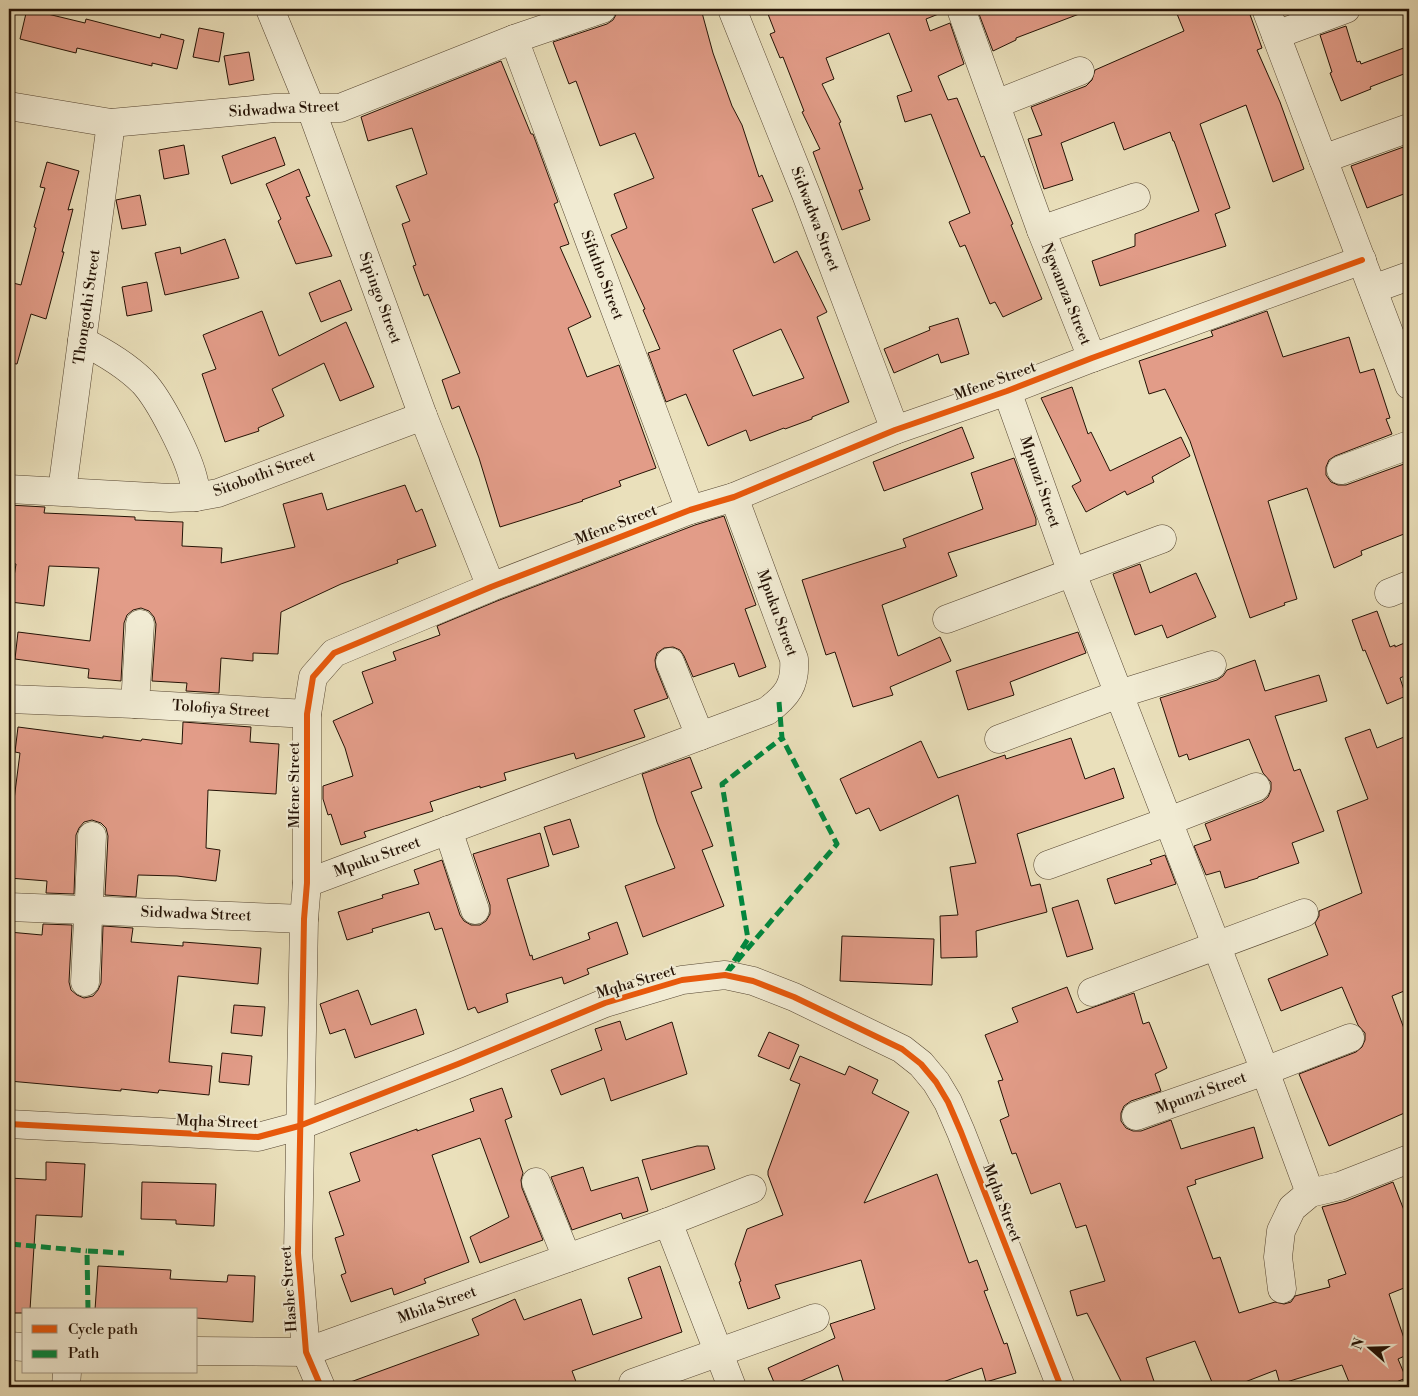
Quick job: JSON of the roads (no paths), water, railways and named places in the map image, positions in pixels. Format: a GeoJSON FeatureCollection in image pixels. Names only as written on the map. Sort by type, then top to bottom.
{"type":"FeatureCollection","features":[{"type":"Feature","properties":{"kind":"street","name":"Sipingo Street"},"geometry":{"type":"LineString","coordinates":[[270,9],[311,109],[423,416],[492,587]]}},
{"type":"Feature","properties":{"kind":"street","name":"Sidwadwa Street"},"geometry":{"type":"LineString","coordinates":[[9,106],[111,123],[275,108],[340,108],[514,40],[602,9]]}},
{"type":"Feature","properties":{"kind":"street","name":"Sidwadwa Street"},"geometry":{"type":"LineString","coordinates":[[732,9],[806,194],[895,430]]}},
{"type":"Feature","properties":{"kind":"street","name":"Ngwamza Street"},"geometry":{"type":"LineString","coordinates":[[961,9],[1041,230],[1092,358]]}},
{"type":"Feature","properties":{"kind":"street"},"geometry":{"type":"LineString","coordinates":[[1266,9],[1409,385]]}},
{"type":"Feature","properties":{"kind":"street"},"geometry":{"type":"LineString","coordinates":[[1276,35],[1346,9]]}},
{"type":"Feature","properties":{"kind":"street","name":"Sifutho Street"},"geometry":{"type":"LineString","coordinates":[[514,40],[690,510]]}},
{"type":"Feature","properties":{"kind":"street"},"geometry":{"type":"LineString","coordinates":[[996,104],[1080,71]]}},
{"type":"Feature","properties":{"kind":"street","name":"Thongothi Street"},"geometry":{"type":"LineString","coordinates":[[62,492],[111,123]]}},
{"type":"Feature","properties":{"kind":"street"},"geometry":{"type":"LineString","coordinates":[[1323,158],[1409,128]]}},
{"type":"Feature","properties":{"kind":"street","name":"Ngwamza Street"},"geometry":{"type":"LineString","coordinates":[[1041,230],[1136,197]]}},
{"type":"Feature","properties":{"kind":"street","name":"Mfene Street"},"geometry":{"type":"LineString","coordinates":[[299,1126],[304,918],[307,883],[307,714],[312,677],[334,653],[492,587],[690,510],[734,497],[895,430],[1008,391],[1092,358],[1362,260]]}},
{"type":"Feature","properties":{"kind":"street"},"geometry":{"type":"LineString","coordinates":[[1373,288],[1409,276]]}},
{"type":"Feature","properties":{"kind":"street"},"geometry":{"type":"LineString","coordinates":[[82,341],[128,368],[145,384],[167,417],[186,459],[194,482],[196,497]]}},
{"type":"Feature","properties":{"kind":"street","name":"Mpunzi Street"},"geometry":{"type":"LineString","coordinates":[[1008,391],[1072,573],[1265,1070],[1310,1193]]}},
{"type":"Feature","properties":{"kind":"street","name":"Sitobothi Street"},"geometry":{"type":"LineString","coordinates":[[9,489],[170,498],[196,497],[218,493],[423,416]]}},
{"type":"Feature","properties":{"kind":"street"},"geometry":{"type":"LineString","coordinates":[[1341,470],[1409,445]]}},
{"type":"Feature","properties":{"kind":"street","name":"Mpuku Street"},"geometry":{"type":"LineString","coordinates":[[307,883],[767,711],[779,702],[790,689],[796,674],[794,659],[734,497]]}},
{"type":"Feature","properties":{"kind":"street"},"geometry":{"type":"LineString","coordinates":[[947,619],[1162,539]]}},
{"type":"Feature","properties":{"kind":"street"},"geometry":{"type":"LineString","coordinates":[[135,704],[140,624]]}},
{"type":"Feature","properties":{"kind":"street"},"geometry":{"type":"LineString","coordinates":[[670,662],[700,736]]}},
{"type":"Feature","properties":{"kind":"street"},"geometry":{"type":"LineString","coordinates":[[999,739],[1120,694],[1212,665]]}},
{"type":"Feature","properties":{"kind":"street","name":"Tolofiya Street"},"geometry":{"type":"LineString","coordinates":[[9,698],[307,714]]}},
{"type":"Feature","properties":{"kind":"street"},"geometry":{"type":"LineString","coordinates":[[1048,865],[1256,787]]}},
{"type":"Feature","properties":{"kind":"street"},"geometry":{"type":"LineString","coordinates":[[448,830],[476,910]]}},
{"type":"Feature","properties":{"kind":"street"},"geometry":{"type":"LineString","coordinates":[[84,982],[92,836]]}},
{"type":"Feature","properties":{"kind":"street","name":"Sidwadwa Street"},"geometry":{"type":"LineString","coordinates":[[9,907],[304,918]]}},
{"type":"Feature","properties":{"kind":"street"},"geometry":{"type":"LineString","coordinates":[[1092,992],[1304,913]]}},
{"type":"Feature","properties":{"kind":"street","name":"Mqha Street"},"geometry":{"type":"LineString","coordinates":[[9,1124],[258,1137],[299,1126],[458,1064],[605,1003],[682,980],[725,976],[753,981],[794,997],[902,1049],[921,1064],[936,1082],[948,1102],[961,1132],[1061,1387]]}},
{"type":"Feature","properties":{"kind":"street","name":"Mpunzi Street"},"geometry":{"type":"LineString","coordinates":[[1136,1116],[1350,1038]]}},
{"type":"Feature","properties":{"kind":"street","name":"Hashe Street"},"geometry":{"type":"LineString","coordinates":[[299,1126],[298,1253],[306,1352],[321,1387]]}},
{"type":"Feature","properties":{"kind":"street"},"geometry":{"type":"LineString","coordinates":[[1282,1289],[1278,1257],[1281,1231],[1292,1208],[1310,1193],[1340,1186],[1409,1159]]}},
{"type":"Feature","properties":{"kind":"street"},"geometry":{"type":"LineString","coordinates":[[536,1182],[567,1258]]}},
{"type":"Feature","properties":{"kind":"street","name":"Mbila Street"},"geometry":{"type":"LineString","coordinates":[[306,1352],[668,1222],[752,1189]]}},
{"type":"Feature","properties":{"kind":"street"},"geometry":{"type":"LineString","coordinates":[[668,1222],[732,1387]]}},
{"type":"Feature","properties":{"kind":"street"},"geometry":{"type":"LineString","coordinates":[[633,1383],[815,1318]]}},
{"type":"Feature","properties":{"kind":"street"},"geometry":{"type":"LineString","coordinates":[[9,1346],[22,1347]]}},
{"type":"Feature","properties":{"kind":"street"},"geometry":{"type":"LineString","coordinates":[[198,1351],[306,1352]]}},
{"type":"Feature","properties":{"kind":"street"},"geometry":{"type":"LineString","coordinates":[[66,1387],[67,1374]]}}]}
